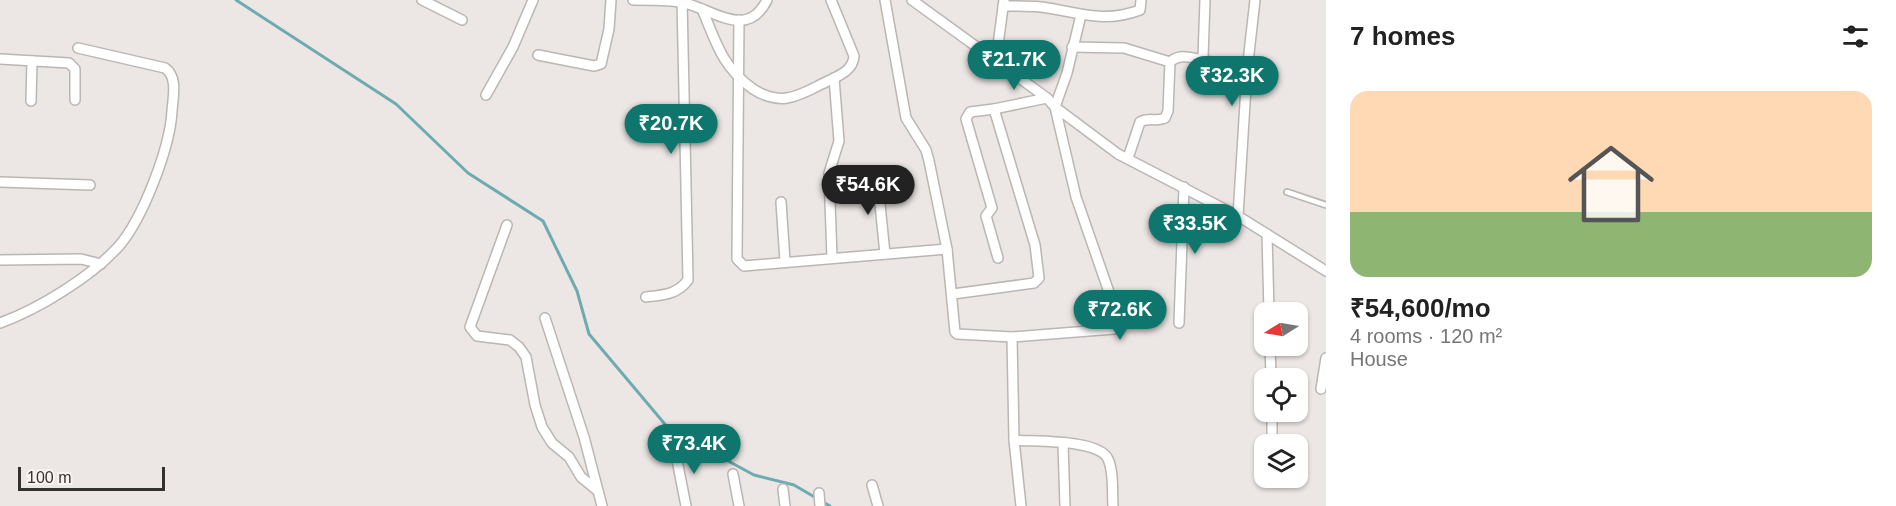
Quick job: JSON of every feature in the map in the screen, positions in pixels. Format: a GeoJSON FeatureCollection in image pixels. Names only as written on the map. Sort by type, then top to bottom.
{"type":"FeatureCollection","features":[{"type":"Feature","properties":{"kind":"street"},"geometry":{"type":"LineString","coordinates":[[422,0],[462,20]]}},
{"type":"Feature","properties":{"kind":"street"},"geometry":{"type":"LineString","coordinates":[[486,95],[508,57],[533,0]]}},
{"type":"Feature","properties":{"kind":"street"},"geometry":{"type":"LineString","coordinates":[[538,56],[594,66],[601,64],[609,29],[611,0]]}},
{"type":"Feature","properties":{"kind":"street"},"geometry":{"type":"LineString","coordinates":[[633,0],[682,1],[720,17],[740,20],[757,15],[767,0]]}},
{"type":"Feature","properties":{"kind":"street"},"geometry":{"type":"LineString","coordinates":[[702,9],[724,61],[738,78],[761,94],[784,99],[795,97],[850,68],[854,56],[831,0]]}},
{"type":"Feature","properties":{"kind":"street"},"geometry":{"type":"LineString","coordinates":[[885,0],[908,124],[926,150],[947,249],[957,334],[1012,337],[1114,329],[1117,324],[1118,318],[1076,197],[1055,107],[1080,15]]}},
{"type":"Feature","properties":{"kind":"street"},"geometry":{"type":"LineString","coordinates":[[912,0],[1047,98],[1055,107],[1118,154],[1238,216],[1326,271]]}},
{"type":"Feature","properties":{"kind":"street"},"geometry":{"type":"LineString","coordinates":[[996,60],[1003,3],[1041,7],[1098,18],[1123,16],[1140,10],[1141,0]]}},
{"type":"Feature","properties":{"kind":"street"},"geometry":{"type":"LineString","coordinates":[[1199,59],[1205,53],[1206,0]]}},
{"type":"Feature","properties":{"kind":"street"},"geometry":{"type":"LineString","coordinates":[[1238,216],[1255,0]]}},
{"type":"Feature","properties":{"kind":"street"},"geometry":{"type":"LineString","coordinates":[[645,297],[675,292],[682,288],[688,280],[682,1]]}},
{"type":"Feature","properties":{"kind":"street"},"geometry":{"type":"LineString","coordinates":[[740,20],[737,260],[744,266],[947,249]]}},
{"type":"Feature","properties":{"kind":"street"},"geometry":{"type":"LineString","coordinates":[[1072,47],[1124,48],[1170,62]]}},
{"type":"Feature","properties":{"kind":"street"},"geometry":{"type":"LineString","coordinates":[[0,322],[55,295],[101,264],[129,232],[156,177],[171,130],[174,85],[170,71],[78,48]]}},
{"type":"Feature","properties":{"kind":"street"},"geometry":{"type":"LineString","coordinates":[[1128,158],[1140,122],[1149,118],[1161,120],[1166,118],[1170,62],[1175,57],[1184,56],[1248,71]]}},
{"type":"Feature","properties":{"kind":"street"},"geometry":{"type":"LineString","coordinates":[[0,59],[66,62],[75,69],[75,100]]}},
{"type":"Feature","properties":{"kind":"street"},"geometry":{"type":"LineString","coordinates":[[31,101],[32,60]]}},
{"type":"Feature","properties":{"kind":"street"},"geometry":{"type":"LineString","coordinates":[[832,258],[829,173],[839,141],[834,78]]}},
{"type":"Feature","properties":{"kind":"street"},"geometry":{"type":"LineString","coordinates":[[998,258],[986,216],[992,208],[966,119],[970,112],[1047,98]]}},
{"type":"Feature","properties":{"kind":"street"},"geometry":{"type":"LineString","coordinates":[[953,294],[1034,283],[1039,278],[1035,245],[994,109]]}},
{"type":"Feature","properties":{"kind":"street"},"geometry":{"type":"LineString","coordinates":[[877,175],[885,254]]}},
{"type":"Feature","properties":{"kind":"street"},"geometry":{"type":"LineString","coordinates":[[0,182],[90,185]]}},
{"type":"Feature","properties":{"kind":"street"},"geometry":{"type":"LineString","coordinates":[[1179,323],[1184,187]]}},
{"type":"Feature","properties":{"kind":"street"},"geometry":{"type":"LineString","coordinates":[[781,202],[785,261]]}},
{"type":"Feature","properties":{"kind":"street"},"geometry":{"type":"LineString","coordinates":[[507,225],[470,327],[477,336],[510,340],[519,347],[526,357],[534,405],[542,427],[552,442],[569,457],[581,477],[598,491]]}},
{"type":"Feature","properties":{"kind":"street"},"geometry":{"type":"LineString","coordinates":[[1267,234],[1269,302]]}},
{"type":"Feature","properties":{"kind":"street"},"geometry":{"type":"LineString","coordinates":[[0,260],[81,259],[101,264]]}},
{"type":"Feature","properties":{"kind":"street"},"geometry":{"type":"LineString","coordinates":[[545,318],[584,437],[602,506]]}},
{"type":"Feature","properties":{"kind":"street"},"geometry":{"type":"LineString","coordinates":[[1012,337],[1014,441],[1021,506]]}},
{"type":"Feature","properties":{"kind":"street"},"geometry":{"type":"LineString","coordinates":[[1321,389],[1326,358]]}},
{"type":"Feature","properties":{"kind":"street"},"geometry":{"type":"LineString","coordinates":[[1014,441],[1094,448],[1104,454],[1109,463],[1113,506]]}},
{"type":"Feature","properties":{"kind":"street"},"geometry":{"type":"LineString","coordinates":[[1063,444],[1065,506]]}},
{"type":"Feature","properties":{"kind":"street"},"geometry":{"type":"LineString","coordinates":[[675,450],[686,506]]}},
{"type":"Feature","properties":{"kind":"street"},"geometry":{"type":"LineString","coordinates":[[733,474],[739,506]]}},
{"type":"Feature","properties":{"kind":"street"},"geometry":{"type":"LineString","coordinates":[[872,485],[878,506]]}},
{"type":"Feature","properties":{"kind":"street"},"geometry":{"type":"LineString","coordinates":[[783,489],[785,506]]}},
{"type":"Feature","properties":{"kind":"street"},"geometry":{"type":"LineString","coordinates":[[819,494],[820,506]]}},
{"type":"Feature","properties":{"kind":"lane"},"geometry":{"type":"LineString","coordinates":[[1287,192],[1326,205]]}},
{"type":"Feature","properties":{"kind":"waterway"},"geometry":{"type":"LineString","coordinates":[[236,0],[396,104],[468,173],[543,221],[577,291],[589,334],[669,429],[754,475],[794,485],[830,506]]}}]}
